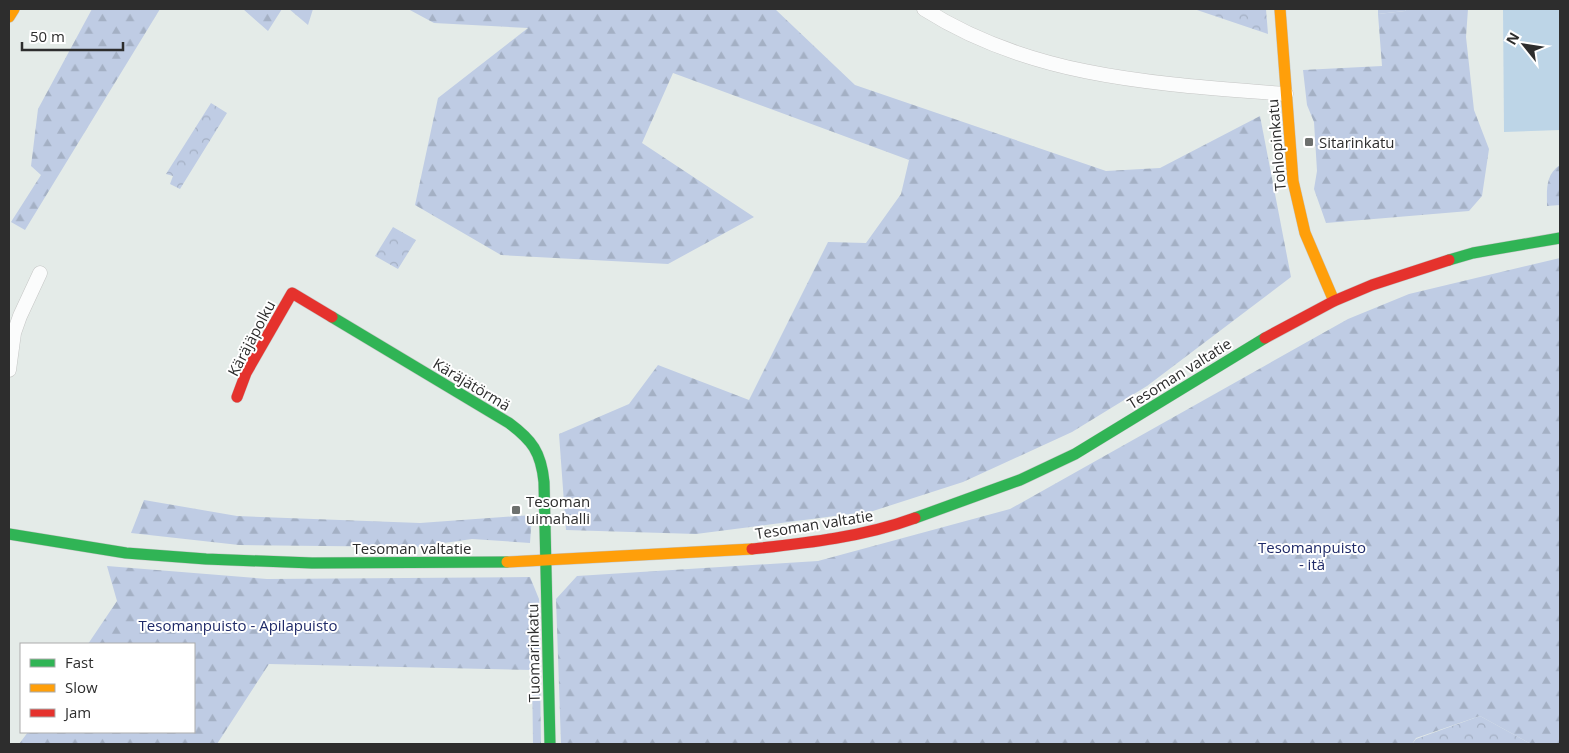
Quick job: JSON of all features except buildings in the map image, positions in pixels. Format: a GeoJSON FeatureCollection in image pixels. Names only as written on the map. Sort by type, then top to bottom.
{"type":"FeatureCollection","features":[{"type":"Feature","properties":{"kind":"main road"},"geometry":{"type":"LineString","coordinates":[[9,17],[14,9]]}},
{"type":"Feature","properties":{"kind":"main road","name":"Tohlopinkatu"},"geometry":{"type":"LineString","coordinates":[[1280,9],[1293,181],[1305,233],[1334,301]]}},
{"type":"Feature","properties":{"kind":"main road","name":"Tesoman valtatie"},"geometry":{"type":"LineString","coordinates":[[9,534],[126,553],[213,559],[312,563],[456,563],[653,556],[753,550],[892,527],[1020,480],[1075,454],[1249,347],[1334,301],[1372,285],[1473,253],[1560,238]]}},
{"type":"Feature","properties":{"kind":"main road","name":"Käräjäpolku"},"geometry":{"type":"LineString","coordinates":[[238,397],[246,373],[292,293]]}},
{"type":"Feature","properties":{"kind":"main road","name":"Käräjätörmä"},"geometry":{"type":"LineString","coordinates":[[292,293],[524,434],[533,443],[540,457],[543,470],[547,560]]}},
{"type":"Feature","properties":{"kind":"main road","name":"Tuomarinkatu"},"geometry":{"type":"LineString","coordinates":[[547,560],[550,744]]}},
{"type":"Feature","properties":{"kind":"street"},"geometry":{"type":"LineString","coordinates":[[924,9],[946,23],[998,47],[1043,62],[1082,71],[1172,85],[1286,94]]}},
{"type":"Feature","properties":{"kind":"street"},"geometry":{"type":"LineString","coordinates":[[9,370],[14,333],[40,273]]}},
{"type":"Feature","properties":{"kind":"green space"},"geometry":{"type":"Polygon","coordinates":[[[92,9],[160,9],[25,230],[11,222],[41,175],[31,166],[38,109],[92,9]]]}},
{"type":"Feature","properties":{"kind":"green space"},"geometry":{"type":"Polygon","coordinates":[[[243,9],[282,9],[268,31],[243,9]]]}},
{"type":"Feature","properties":{"kind":"green space"},"geometry":{"type":"Polygon","coordinates":[[[289,9],[313,9],[308,25],[289,9]]]}},
{"type":"Feature","properties":{"kind":"green space"},"geometry":{"type":"Polygon","coordinates":[[[408,9],[775,9],[855,85],[1106,171],[1160,168],[1260,116],[1291,277],[1147,386],[1072,432],[963,482],[873,511],[696,534],[566,530],[559,434],[629,404],[658,365],[749,400],[828,242],[866,243],[901,194],[909,160],[673,73],[642,143],[754,217],[668,264],[501,255],[415,205],[438,98],[528,28],[434,23],[408,9]]]}},
{"type":"Feature","properties":{"kind":"green space"},"geometry":{"type":"Polygon","coordinates":[[[1194,9],[1266,9],[1268,34],[1194,9]]]}},
{"type":"Feature","properties":{"kind":"green space"},"geometry":{"type":"Polygon","coordinates":[[[1378,9],[1406,9],[1405,11],[1378,14],[1378,9]]]}},
{"type":"Feature","properties":{"kind":"green space"},"geometry":{"type":"Polygon","coordinates":[[[1406,9],[1468,9],[1466,37],[1474,110],[1489,149],[1482,196],[1469,211],[1326,223],[1314,189],[1317,171],[1314,122],[1307,105],[1303,70],[1382,66],[1378,14],[1405,11],[1406,9]]]}},
{"type":"Feature","properties":{"kind":"green space"},"geometry":{"type":"Polygon","coordinates":[[[211,103],[227,113],[180,189],[170,184],[173,176],[166,174],[211,103]]]}},
{"type":"Feature","properties":{"kind":"green space"},"geometry":{"type":"Polygon","coordinates":[[[1560,165],[1560,205],[1547,206],[1549,178],[1560,165]]]}},
{"type":"Feature","properties":{"kind":"green space"},"geometry":{"type":"Polygon","coordinates":[[[393,227],[416,240],[398,269],[375,256],[393,227]]]}},
{"type":"Feature","properties":{"kind":"green space","name":"Tesomanpuisto - itä"},"geometry":{"type":"Polygon","coordinates":[[[1560,258],[1560,744],[1531,744],[1480,716],[1416,738],[1412,744],[561,744],[556,599],[577,576],[818,561],[1010,509],[1348,319],[1409,294],[1560,258]]]}},
{"type":"Feature","properties":{"kind":"green space"},"geometry":{"type":"Polygon","coordinates":[[[144,500],[237,516],[420,523],[532,515],[530,543],[472,539],[416,547],[239,545],[131,533],[144,500]]]}},
{"type":"Feature","properties":{"kind":"green space","name":"Tesomanpuisto - Apilapuisto"},"geometry":{"type":"Polygon","coordinates":[[[107,566],[267,579],[530,577],[539,599],[541,744],[533,744],[532,670],[269,664],[217,744],[19,744],[27,733],[195,733],[195,643],[89,643],[117,601],[107,566]]]}},
{"type":"Feature","properties":{"kind":"green space"},"geometry":{"type":"Polygon","coordinates":[[[1480,716],[1531,744],[1412,744],[1416,739],[1480,716]]]}},
{"type":"Feature","properties":{"kind":"shaded area"},"geometry":{"type":"Polygon","coordinates":[[[1503,9],[1560,9],[1560,130],[1504,132],[1503,9]]]}},
{"type":"Feature","properties":{"kind":"traffic: fast"},"geometry":{"type":"LineString","coordinates":[[1449,260],[1473,253],[1560,238]]}},
{"type":"Feature","properties":{"kind":"traffic: fast"},"geometry":{"type":"LineString","coordinates":[[332,317],[509,423],[524,435],[538,455],[544,482],[550,744]]}},
{"type":"Feature","properties":{"kind":"traffic: fast"},"geometry":{"type":"LineString","coordinates":[[915,518],[1020,480],[1075,454],[1265,338]]}},
{"type":"Feature","properties":{"kind":"traffic: fast"},"geometry":{"type":"LineString","coordinates":[[9,534],[126,553],[206,559],[312,563],[507,562]]}},
{"type":"Feature","properties":{"kind":"traffic: slow"},"geometry":{"type":"LineString","coordinates":[[9,17],[14,9]]}},
{"type":"Feature","properties":{"kind":"traffic: slow"},"geometry":{"type":"LineString","coordinates":[[1280,9],[1293,181],[1305,233],[1334,301]]}},
{"type":"Feature","properties":{"kind":"traffic: slow"},"geometry":{"type":"LineString","coordinates":[[507,562],[752,549]]}},
{"type":"Feature","properties":{"kind":"traffic: jam"},"geometry":{"type":"LineString","coordinates":[[1265,338],[1334,301],[1372,285],[1449,260]]}},
{"type":"Feature","properties":{"kind":"traffic: jam"},"geometry":{"type":"LineString","coordinates":[[237,397],[246,373],[292,293],[332,317]]}},
{"type":"Feature","properties":{"kind":"traffic: jam"},"geometry":{"type":"LineString","coordinates":[[752,549],[855,535],[915,518]]}},
{"type":"Feature","properties":{"kind":"place","name":"Sitarinkatu"},"geometry":{"type":"Point","coordinates":[1309,142]}},
{"type":"Feature","properties":{"kind":"place","name":"Tesoman uimahalli"},"geometry":{"type":"Point","coordinates":[516,510]}}]}
